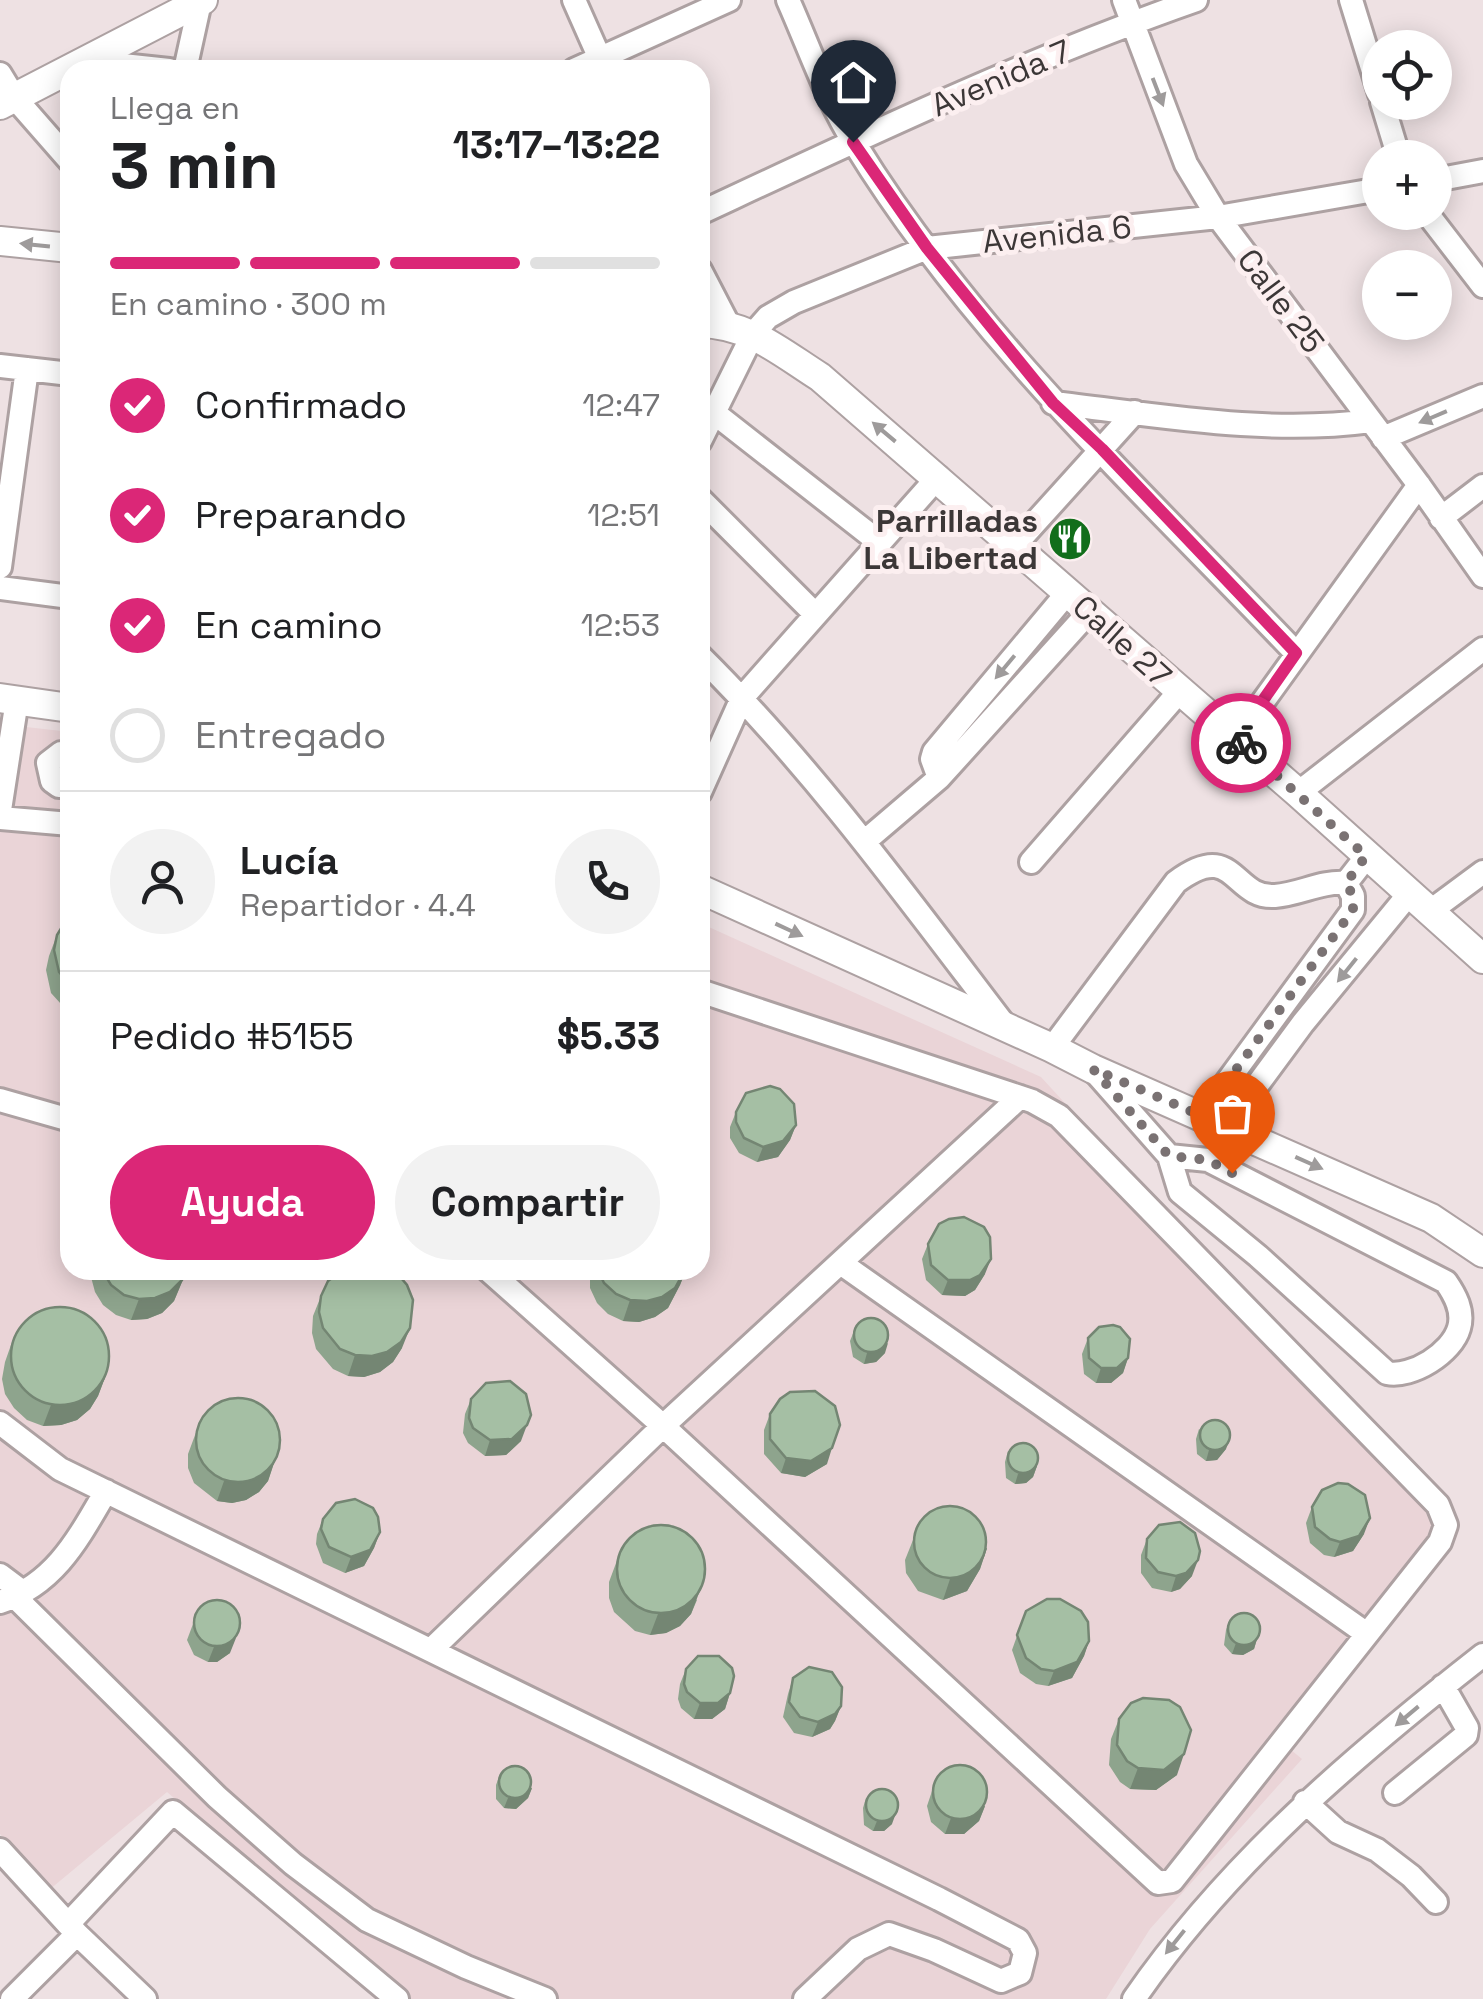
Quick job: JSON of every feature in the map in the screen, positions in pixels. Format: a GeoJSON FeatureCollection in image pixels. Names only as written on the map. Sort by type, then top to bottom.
{"type":"FeatureCollection","features":[{"type":"Feature","properties":{"kind":"main road"},"geometry":{"type":"LineString","coordinates":[[89,60],[201,1]]}},
{"type":"Feature","properties":{"kind":"main road"},"geometry":{"type":"LineString","coordinates":[[5,92],[60,71]]}},
{"type":"Feature","properties":{"kind":"main road"},"geometry":{"type":"LineString","coordinates":[[0,241],[60,247]]}},
{"type":"Feature","properties":{"kind":"main road","name":"Calle 27"},"geometry":{"type":"LineString","coordinates":[[727,327],[820,377],[1483,959]]}},
{"type":"Feature","properties":{"kind":"main road"},"geometry":{"type":"LineString","coordinates":[[9,699],[60,707]]}},
{"type":"Feature","properties":{"kind":"main road"},"geometry":{"type":"LineString","coordinates":[[710,894],[1431,1218],[1483,1254]]}},
{"type":"Feature","properties":{"kind":"street"},"geometry":{"type":"LineString","coordinates":[[574,0],[601,60]]}},
{"type":"Feature","properties":{"kind":"street"},"geometry":{"type":"LineString","coordinates":[[611,60],[729,0]]}},
{"type":"Feature","properties":{"kind":"street"},"geometry":{"type":"LineString","coordinates":[[788,0],[853,142],[927,248],[1053,403],[1102,449],[1296,653]]}},
{"type":"Feature","properties":{"kind":"street","name":"Avenida 7"},"geometry":{"type":"LineString","coordinates":[[710,208],[1128,11],[1196,0]]}},
{"type":"Feature","properties":{"kind":"street"},"geometry":{"type":"LineString","coordinates":[[1351,0],[1362,36]]}},
{"type":"Feature","properties":{"kind":"street"},"geometry":{"type":"LineString","coordinates":[[186,60],[201,1]]}},
{"type":"Feature","properties":{"kind":"street","name":"Calle 25"},"geometry":{"type":"LineString","coordinates":[[1128,11],[1186,164],[1218,216],[1483,576]]}},
{"type":"Feature","properties":{"kind":"street"},"geometry":{"type":"LineString","coordinates":[[5,92],[60,150]]}},
{"type":"Feature","properties":{"kind":"street"},"geometry":{"type":"LineString","coordinates":[[1452,177],[1483,171]]}},
{"type":"Feature","properties":{"kind":"street","name":"Avenida 6"},"geometry":{"type":"LineString","coordinates":[[727,327],[768,317],[794,302],[927,248],[1218,216],[1362,193]]}},
{"type":"Feature","properties":{"kind":"street"},"geometry":{"type":"LineString","coordinates":[[1440,230],[1483,286]]}},
{"type":"Feature","properties":{"kind":"street","name":"Calle 27"},"geometry":{"type":"LineString","coordinates":[[710,291],[727,327]]}},
{"type":"Feature","properties":{"kind":"street"},"geometry":{"type":"LineString","coordinates":[[710,419],[727,327]]}},
{"type":"Feature","properties":{"kind":"street"},"geometry":{"type":"LineString","coordinates":[[0,366],[60,373]]}},
{"type":"Feature","properties":{"kind":"street"},"geometry":{"type":"LineString","coordinates":[[0,567],[28,370]]}},
{"type":"Feature","properties":{"kind":"street"},"geometry":{"type":"LineString","coordinates":[[1053,403],[1275,427],[1377,429],[1483,396]]}},
{"type":"Feature","properties":{"kind":"street"},"geometry":{"type":"LineString","coordinates":[[713,412],[879,542]]}},
{"type":"Feature","properties":{"kind":"street"},"geometry":{"type":"LineString","coordinates":[[1014,546],[1136,412]]}},
{"type":"Feature","properties":{"kind":"street"},"geometry":{"type":"LineString","coordinates":[[710,770],[742,698],[938,477]]}},
{"type":"Feature","properties":{"kind":"street"},"geometry":{"type":"LineString","coordinates":[[1236,739],[1419,485]]}},
{"type":"Feature","properties":{"kind":"street"},"geometry":{"type":"LineString","coordinates":[[1441,518],[1483,486]]}},
{"type":"Feature","properties":{"kind":"street"},"geometry":{"type":"LineString","coordinates":[[710,509],[815,614]]}},
{"type":"Feature","properties":{"kind":"street"},"geometry":{"type":"LineString","coordinates":[[0,588],[60,596]]}},
{"type":"Feature","properties":{"kind":"street"},"geometry":{"type":"LineString","coordinates":[[939,778],[932,758],[934,752],[1068,592]]}},
{"type":"Feature","properties":{"kind":"street"},"geometry":{"type":"LineString","coordinates":[[864,842],[939,778],[1090,612]]}},
{"type":"Feature","properties":{"kind":"street"},"geometry":{"type":"LineString","coordinates":[[1298,793],[1483,649]]}},
{"type":"Feature","properties":{"kind":"street"},"geometry":{"type":"LineString","coordinates":[[710,666],[742,698],[864,842],[1009,1031]]}},
{"type":"Feature","properties":{"kind":"street"},"geometry":{"type":"LineString","coordinates":[[1032,862],[1180,692]]}},
{"type":"Feature","properties":{"kind":"street"},"geometry":{"type":"LineString","coordinates":[[0,810],[9,699]]}},
{"type":"Feature","properties":{"kind":"street"},"geometry":{"type":"LineString","coordinates":[[60,754],[48,763],[52,781],[60,786]]}},
{"type":"Feature","properties":{"kind":"street"},"geometry":{"type":"LineString","coordinates":[[0,818],[60,823]]}},
{"type":"Feature","properties":{"kind":"street"},"geometry":{"type":"LineString","coordinates":[[1346,883],[1366,856]]}},
{"type":"Feature","properties":{"kind":"street"},"geometry":{"type":"LineString","coordinates":[[1052,1048],[1176,882],[1192,870],[1216,866],[1232,873],[1261,896],[1278,896],[1326,882],[1346,883]]}},
{"type":"Feature","properties":{"kind":"street"},"geometry":{"type":"LineString","coordinates":[[1215,1121],[1419,903],[1483,872]]}},
{"type":"Feature","properties":{"kind":"street"},"geometry":{"type":"LineString","coordinates":[[1215,1121],[1353,910],[1353,896],[1346,883]]}},
{"type":"Feature","properties":{"kind":"street"},"geometry":{"type":"LineString","coordinates":[[499,1280],[664,1426],[1158,1883],[1172,1881],[1440,1542],[1446,1526],[1442,1510],[1058,1116],[1020,1097],[710,994]]}},
{"type":"Feature","properties":{"kind":"street"},"geometry":{"type":"LineString","coordinates":[[1093,1069],[1169,1156],[1180,1192],[1388,1373],[1409,1374],[1451,1342],[1460,1326],[1458,1300],[1446,1282],[1208,1160],[1169,1156]]}},
{"type":"Feature","properties":{"kind":"street"},"geometry":{"type":"LineString","coordinates":[[432,1649],[794,1303],[842,1264],[1020,1097]]}},
{"type":"Feature","properties":{"kind":"street"},"geometry":{"type":"LineString","coordinates":[[0,1100],[60,1117]]}},
{"type":"Feature","properties":{"kind":"street"},"geometry":{"type":"LineString","coordinates":[[842,1264],[1367,1634]]}},
{"type":"Feature","properties":{"kind":"street"},"geometry":{"type":"LineString","coordinates":[[0,1423],[60,1469],[939,1899],[1018,1940],[1025,1953],[1020,1973],[1001,1982],[934,1950],[889,1934],[858,1949],[805,1999]]}},
{"type":"Feature","properties":{"kind":"street"},"geometry":{"type":"LineString","coordinates":[[13,1597],[50,1576],[106,1491]]}},
{"type":"Feature","properties":{"kind":"street"},"geometry":{"type":"LineString","coordinates":[[0,1575],[13,1597],[218,1797],[293,1864],[366,1920],[545,1999]]}},
{"type":"Feature","properties":{"kind":"street"},"geometry":{"type":"LineString","coordinates":[[1134,1999],[1174,1940],[1305,1802],[1483,1654]]}},
{"type":"Feature","properties":{"kind":"street"},"geometry":{"type":"LineString","coordinates":[[1395,1793],[1466,1735],[1467,1728],[1443,1686]]}},
{"type":"Feature","properties":{"kind":"street"},"geometry":{"type":"LineString","coordinates":[[1305,1802],[1338,1832],[1377,1850],[1436,1902]]}},
{"type":"Feature","properties":{"kind":"street"},"geometry":{"type":"LineString","coordinates":[[12,1999],[173,1812],[384,1995]]}},
{"type":"Feature","properties":{"kind":"street"},"geometry":{"type":"LineString","coordinates":[[0,1850],[72,1929],[145,1999]]}},
{"type":"Feature","properties":{"kind":"shaded area"},"geometry":{"type":"Polygon","coordinates":[[[0,724],[60,731],[60,1280],[710,1280],[710,928],[1041,1077],[1444,1518],[1274,1736],[1302,1759],[1150,1929],[1106,1999],[408,1999],[167,1792],[49,1890],[0,1834],[0,724]]]}},
{"type":"Feature","properties":{"kind":"building"},"geometry":{"type":"Polygon","coordinates":[[[60,930],[60,973],[54,950],[60,930]]]}},
{"type":"Feature","properties":{"kind":"building"},"geometry":{"type":"Polygon","coordinates":[[[770,1086],[780,1089],[794,1104],[796,1125],[783,1141],[763,1147],[744,1138],[736,1112],[746,1093],[770,1086]]]}},
{"type":"Feature","properties":{"kind":"building"},"geometry":{"type":"Polygon","coordinates":[[[964,1217],[984,1227],[990,1237],[991,1259],[980,1275],[970,1280],[948,1280],[931,1265],[928,1244],[939,1224],[964,1217]]]}},
{"type":"Feature","properties":{"kind":"building"},"geometry":{"type":"Polygon","coordinates":[[[108,1280],[182,1280],[170,1292],[155,1298],[124,1295],[108,1280]]]}},
{"type":"Feature","properties":{"kind":"building"},"geometry":{"type":"Polygon","coordinates":[[[403,1280],[413,1300],[410,1328],[401,1342],[372,1356],[340,1349],[323,1328],[319,1312],[328,1281],[403,1280]]]}},
{"type":"Feature","properties":{"kind":"building"},"geometry":{"type":"Polygon","coordinates":[[[603,1280],[679,1280],[662,1297],[647,1301],[630,1300],[603,1280]]]}},
{"type":"Feature","properties":{"kind":"building"},"geometry":{"type":"Polygon","coordinates":[[[60,1307],[79,1311],[95,1321],[105,1337],[109,1356],[105,1375],[95,1391],[79,1401],[60,1405],[41,1401],[25,1391],[15,1375],[11,1356],[15,1337],[25,1321],[41,1311],[60,1307]]]}},
{"type":"Feature","properties":{"kind":"building"},"geometry":{"type":"Polygon","coordinates":[[[871,1318],[883,1323],[888,1335],[883,1347],[871,1352],[859,1347],[854,1335],[859,1323],[871,1318]]]}},
{"type":"Feature","properties":{"kind":"building"},"geometry":{"type":"Polygon","coordinates":[[[1113,1325],[1130,1339],[1128,1358],[1117,1368],[1101,1368],[1089,1358],[1088,1338],[1099,1327],[1113,1325]]]}},
{"type":"Feature","properties":{"kind":"building"},"geometry":{"type":"Polygon","coordinates":[[[510,1381],[526,1394],[531,1415],[527,1425],[512,1439],[490,1440],[473,1428],[469,1418],[471,1399],[486,1383],[510,1381]]]}},
{"type":"Feature","properties":{"kind":"building"},"geometry":{"type":"Polygon","coordinates":[[[815,1391],[835,1406],[840,1425],[832,1448],[811,1461],[786,1458],[770,1439],[770,1414],[790,1392],[815,1391]]]}},
{"type":"Feature","properties":{"kind":"building"},"geometry":{"type":"Polygon","coordinates":[[[238,1398],[254,1401],[268,1410],[277,1424],[277,1456],[268,1470],[254,1479],[238,1482],[222,1479],[208,1470],[199,1456],[196,1440],[199,1424],[208,1410],[222,1401],[238,1398]]]}},
{"type":"Feature","properties":{"kind":"building"},"geometry":{"type":"Polygon","coordinates":[[[1215,1420],[1226,1424],[1230,1435],[1226,1446],[1215,1450],[1204,1446],[1200,1435],[1204,1424],[1215,1420]]]}},
{"type":"Feature","properties":{"kind":"building"},"geometry":{"type":"Polygon","coordinates":[[[1023,1443],[1034,1447],[1038,1458],[1034,1469],[1023,1473],[1012,1469],[1008,1458],[1012,1447],[1023,1443]]]}},
{"type":"Feature","properties":{"kind":"building"},"geometry":{"type":"Polygon","coordinates":[[[1338,1483],[1348,1484],[1365,1495],[1370,1518],[1359,1536],[1340,1542],[1315,1527],[1312,1507],[1322,1490],[1338,1483]]]}},
{"type":"Feature","properties":{"kind":"building"},"geometry":{"type":"Polygon","coordinates":[[[355,1499],[373,1508],[380,1532],[370,1550],[351,1557],[329,1547],[321,1529],[323,1519],[336,1503],[355,1499]]]}},
{"type":"Feature","properties":{"kind":"building"},"geometry":{"type":"Polygon","coordinates":[[[950,1506],[964,1508],[976,1516],[984,1528],[984,1556],[976,1568],[964,1576],[950,1578],[936,1576],[924,1568],[916,1556],[914,1542],[916,1528],[924,1516],[936,1508],[950,1506]]]}},
{"type":"Feature","properties":{"kind":"building"},"geometry":{"type":"Polygon","coordinates":[[[1180,1522],[1195,1533],[1198,1560],[1186,1573],[1176,1576],[1158,1572],[1146,1558],[1147,1539],[1159,1525],[1180,1522]]]}},
{"type":"Feature","properties":{"kind":"building"},"geometry":{"type":"Polygon","coordinates":[[[661,1525],[686,1532],[698,1544],[705,1569],[698,1594],[686,1606],[661,1613],[636,1606],[624,1594],[617,1569],[624,1544],[636,1532],[661,1525]]]}},
{"type":"Feature","properties":{"kind":"building"},"geometry":{"type":"Polygon","coordinates":[[[1047,1599],[1060,1599],[1081,1611],[1088,1622],[1089,1641],[1077,1662],[1054,1671],[1041,1669],[1026,1658],[1017,1635],[1026,1611],[1047,1599]]]}},
{"type":"Feature","properties":{"kind":"building"},"geometry":{"type":"Polygon","coordinates":[[[217,1600],[233,1607],[240,1623],[233,1639],[217,1646],[201,1639],[194,1623],[201,1607],[217,1600]]]}},
{"type":"Feature","properties":{"kind":"building"},"geometry":{"type":"Polygon","coordinates":[[[1244,1613],[1255,1618],[1260,1629],[1255,1640],[1244,1645],[1233,1640],[1228,1629],[1233,1618],[1244,1613]]]}},
{"type":"Feature","properties":{"kind":"building"},"geometry":{"type":"Polygon","coordinates":[[[698,1656],[719,1656],[732,1668],[730,1693],[718,1703],[700,1703],[687,1692],[686,1669],[698,1656]]]}},
{"type":"Feature","properties":{"kind":"building"},"geometry":{"type":"Polygon","coordinates":[[[809,1667],[832,1672],[842,1687],[841,1706],[835,1714],[818,1722],[800,1717],[789,1702],[793,1678],[809,1667]]]}},
{"type":"Feature","properties":{"kind":"building"},"geometry":{"type":"Polygon","coordinates":[[[1143,1698],[1169,1700],[1180,1707],[1191,1730],[1184,1754],[1164,1770],[1138,1768],[1127,1761],[1117,1745],[1119,1719],[1131,1703],[1143,1698]]]}},
{"type":"Feature","properties":{"kind":"building"},"geometry":{"type":"Polygon","coordinates":[[[960,1765],[979,1773],[987,1792],[979,1811],[960,1819],[941,1811],[933,1792],[941,1773],[960,1765]]]}},
{"type":"Feature","properties":{"kind":"building"},"geometry":{"type":"Polygon","coordinates":[[[515,1766],[527,1770],[531,1782],[527,1794],[515,1798],[503,1794],[499,1782],[503,1770],[515,1766]]]}},
{"type":"Feature","properties":{"kind":"building"},"geometry":{"type":"Polygon","coordinates":[[[882,1789],[893,1794],[898,1805],[893,1816],[882,1821],[871,1816],[866,1805],[871,1794],[882,1789]]]}},
{"type":"Feature","properties":{"kind":"way so far"},"geometry":{"type":"LineString","coordinates":[[1232,1173],[1208,1160],[1169,1156],[1093,1069],[1202,1116],[1353,910],[1353,896],[1346,883],[1366,856],[1241,743]]}},
{"type":"Feature","properties":{"kind":"place","name":"Parrilladas La Libertad"},"geometry":{"type":"Point","coordinates":[1070,539]}},
{"type":"Feature","properties":{"kind":"route"},"geometry":{"type":"LineString","coordinates":[[853,142],[927,248],[1053,403],[1102,449],[1296,653],[1236,739],[1241,743]]}}]}
